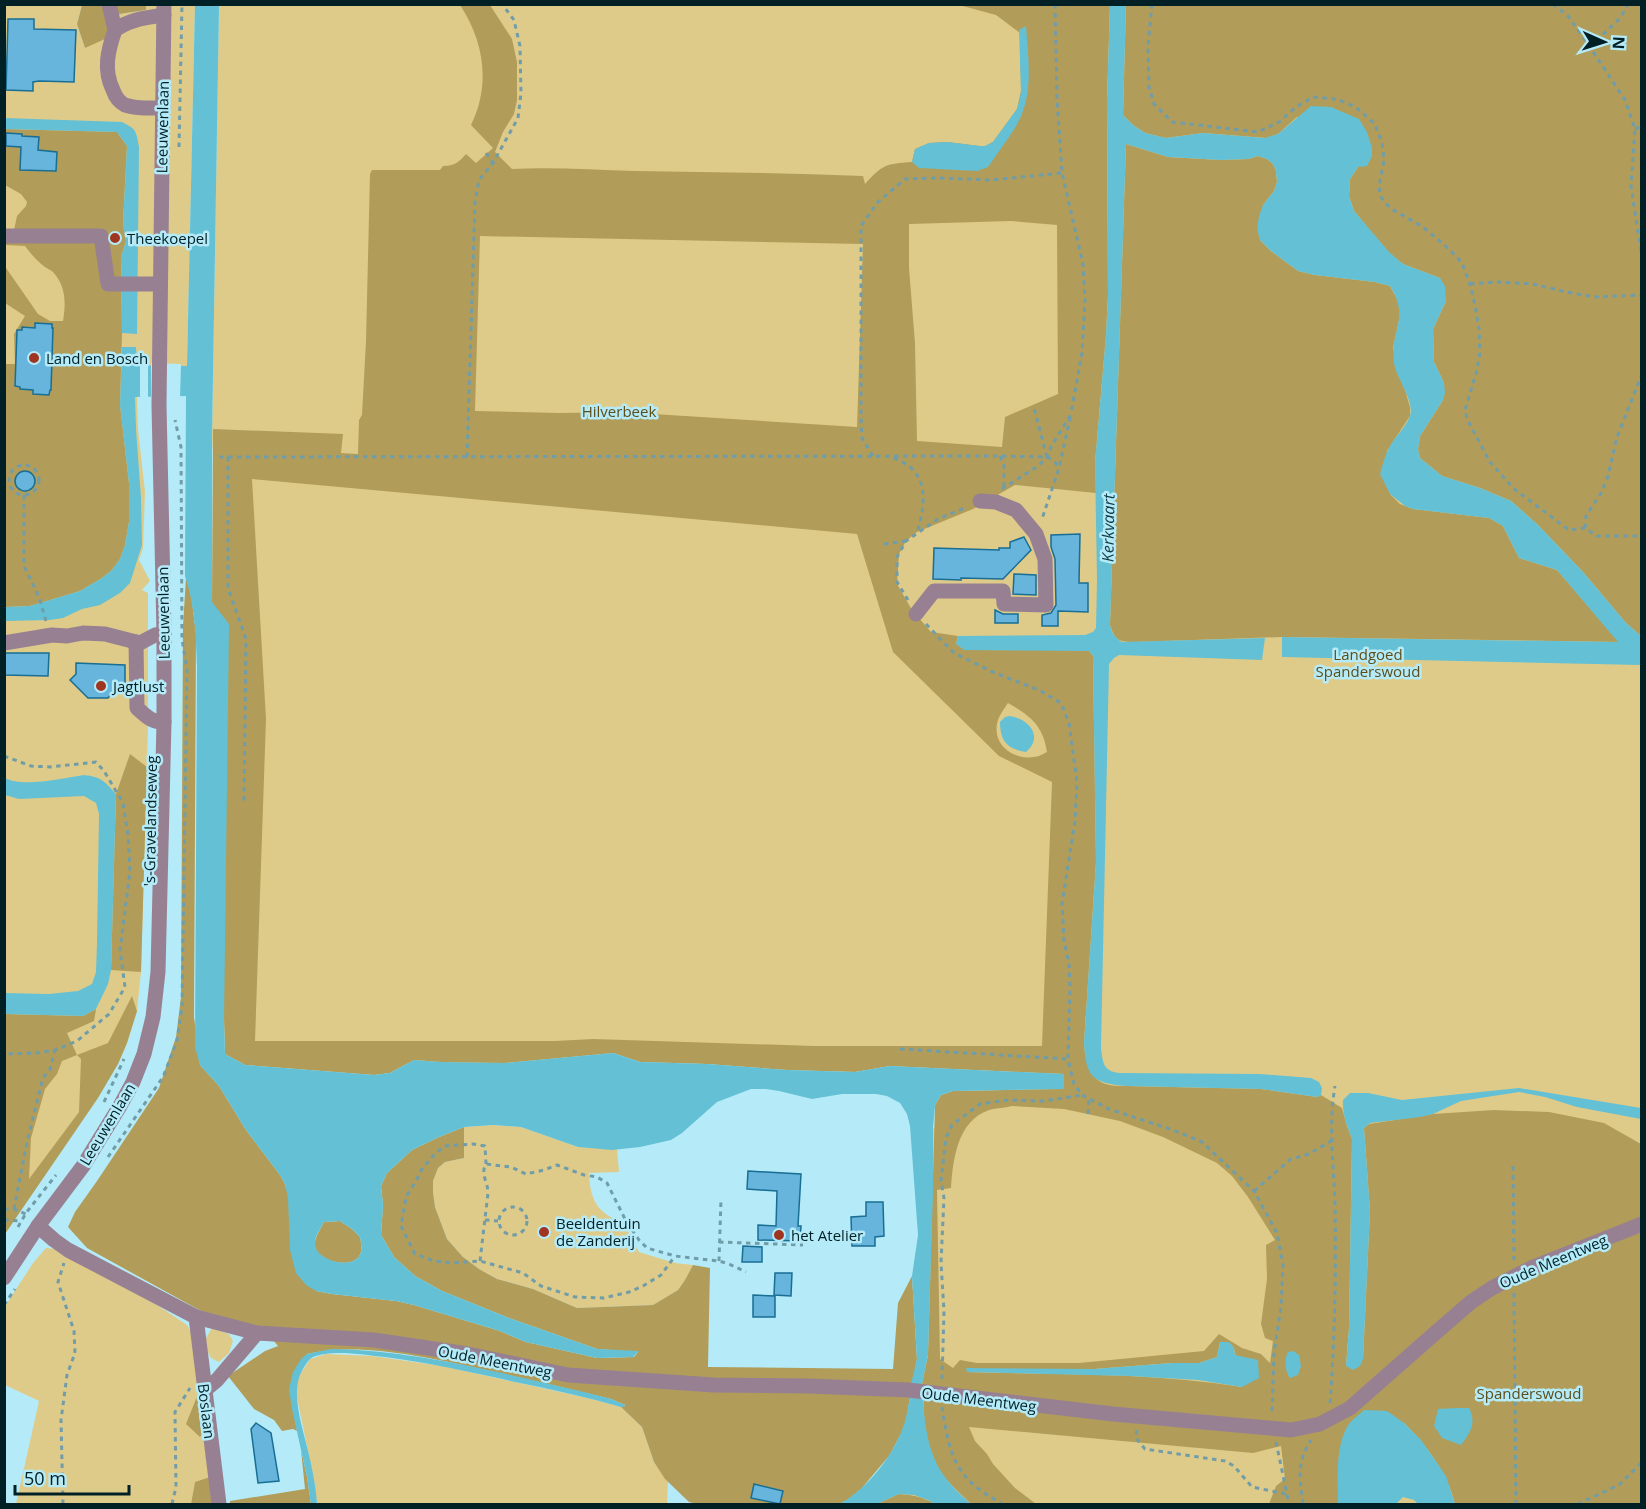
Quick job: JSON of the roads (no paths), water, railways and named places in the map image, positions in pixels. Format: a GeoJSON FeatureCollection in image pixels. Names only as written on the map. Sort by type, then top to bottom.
{"type":"FeatureCollection","features":[{"type":"Feature","properties":{"kind":"street"},"geometry":{"type":"LineString","coordinates":[[109,4],[115,30],[107,57],[107,74],[116,98],[125,105],[163,108]]}},
{"type":"Feature","properties":{"kind":"street"},"geometry":{"type":"LineString","coordinates":[[115,30],[123,24],[164,10]]}},
{"type":"Feature","properties":{"kind":"street","name":"Leeuwenlaan"},"geometry":{"type":"LineString","coordinates":[[38,1226],[83,1166],[133,1082],[144,1054],[153,1017],[158,972],[164,722],[159,360],[164,10]]}},
{"type":"Feature","properties":{"kind":"street"},"geometry":{"type":"LineString","coordinates":[[4,236],[101,236],[108,284],[160,284]]}},
{"type":"Feature","properties":{"kind":"street"},"geometry":{"type":"LineString","coordinates":[[916,614],[934,591],[1003,591],[1004,604],[1046,605],[1045,559],[1036,534],[1017,510],[996,502],[980,501]]}},
{"type":"Feature","properties":{"kind":"street"},"geometry":{"type":"LineString","coordinates":[[4,643],[52,635],[67,636],[83,633],[105,634],[140,643],[164,633]]}},
{"type":"Feature","properties":{"kind":"street"},"geometry":{"type":"LineString","coordinates":[[136,642],[137,708],[152,720],[164,722]]}},
{"type":"Feature","properties":{"kind":"street","name":"Oude Meentweg"},"geometry":{"type":"LineString","coordinates":[[38,1226],[68,1250],[196,1317],[257,1333],[374,1340],[468,1354],[568,1375],[714,1385],[908,1390],[1138,1416],[1291,1430],[1320,1424],[1350,1408],[1471,1302],[1492,1288],[1531,1269],[1641,1224]]}},
{"type":"Feature","properties":{"kind":"street"},"geometry":{"type":"LineString","coordinates":[[4,1278],[38,1226]]}},
{"type":"Feature","properties":{"kind":"street","name":"Boslaan"},"geometry":{"type":"LineString","coordinates":[[196,1317],[197,1388],[219,1504]]}},
{"type":"Feature","properties":{"kind":"street"},"geometry":{"type":"LineString","coordinates":[[197,1388],[217,1380],[257,1333]]}},
{"type":"Feature","properties":{"kind":"water","name":"Kerkvaart"},"geometry":{"type":"Polygon","coordinates":[[[1126,4],[1123,115],[1145,133],[1166,138],[1203,133],[1265,138],[1278,134],[1311,106],[1331,107],[1359,119],[1367,132],[1372,156],[1367,166],[1358,167],[1350,179],[1349,196],[1354,211],[1389,252],[1403,264],[1440,278],[1445,286],[1446,301],[1433,329],[1434,362],[1444,383],[1445,393],[1420,436],[1418,449],[1420,458],[1442,476],[1511,501],[1537,524],[1583,572],[1626,623],[1641,636],[1641,665],[1282,657],[1282,637],[1618,642],[1557,570],[1519,558],[1503,526],[1489,518],[1413,509],[1405,506],[1390,494],[1380,474],[1389,447],[1408,421],[1411,410],[1394,363],[1394,342],[1399,316],[1396,297],[1390,286],[1375,282],[1298,271],[1260,240],[1257,229],[1259,216],[1277,182],[1273,164],[1258,156],[1248,159],[1221,160],[1168,157],[1126,144],[1110,625],[1115,637],[1122,642],[1265,638],[1262,660],[1119,655],[1109,664],[1102,1058],[1107,1068],[1119,1073],[1260,1074],[1311,1078],[1319,1082],[1322,1088],[1321,1095],[1317,1097],[1261,1089],[1115,1085],[1098,1080],[1089,1071],[1084,1043],[1096,862],[1093,656],[1089,651],[964,650],[956,644],[958,636],[1085,635],[1096,628],[1095,463],[1108,296],[1107,100],[1110,5],[1126,4]]]}},
{"type":"Feature","properties":{"kind":"water"},"geometry":{"type":"Polygon","coordinates":[[[195,5],[219,5],[212,436],[212,602],[229,624],[225,1054],[245,1065],[374,1075],[390,1073],[414,1060],[504,1063],[613,1053],[640,1062],[787,1070],[855,1072],[890,1066],[1064,1074],[1064,1089],[953,1091],[941,1095],[935,1105],[928,1355],[922,1384],[911,1384],[917,1359],[912,1276],[918,1235],[910,1126],[907,1114],[900,1103],[887,1096],[876,1094],[842,1094],[812,1099],[779,1091],[751,1089],[717,1102],[671,1140],[612,1150],[578,1147],[521,1127],[493,1125],[464,1127],[412,1150],[387,1173],[381,1186],[383,1205],[381,1235],[394,1257],[415,1276],[442,1291],[509,1318],[597,1349],[639,1351],[633,1357],[597,1358],[526,1342],[500,1331],[414,1305],[316,1291],[306,1285],[296,1273],[290,1250],[288,1198],[285,1184],[246,1130],[219,1086],[200,1065],[195,1047],[197,667],[193,610],[185,576],[186,396],[135,397],[142,545],[130,583],[120,593],[100,605],[82,609],[63,618],[5,621],[5,607],[30,606],[80,591],[112,570],[120,559],[129,522],[129,483],[120,405],[122,347],[136,347],[137,365],[187,366],[195,5]],[[340,1221],[324,1222],[316,1238],[317,1250],[321,1255],[336,1262],[352,1262],[358,1258],[361,1250],[360,1237],[340,1221]]]}},
{"type":"Feature","properties":{"kind":"water"},"geometry":{"type":"Polygon","coordinates":[[[1026,26],[1029,72],[1025,106],[1015,128],[988,167],[977,171],[919,168],[912,162],[915,149],[929,143],[947,142],[985,146],[993,142],[1017,109],[1021,91],[1019,30],[1026,26]]]}},
{"type":"Feature","properties":{"kind":"water"},"geometry":{"type":"Polygon","coordinates":[[[5,118],[122,122],[135,131],[139,147],[137,334],[122,333],[121,257],[126,241],[123,223],[127,146],[117,132],[5,129],[5,118]]]}},
{"type":"Feature","properties":{"kind":"water"},"geometry":{"type":"Polygon","coordinates":[[[1009,716],[1023,720],[1032,729],[1034,740],[1026,752],[1014,749],[1003,739],[1000,722],[1009,716]]]}},
{"type":"Feature","properties":{"kind":"water"},"geometry":{"type":"Polygon","coordinates":[[[84,775],[102,780],[116,794],[111,970],[108,984],[96,1009],[83,1016],[5,1014],[5,993],[49,994],[78,991],[92,984],[96,972],[99,814],[96,803],[84,796],[19,799],[5,795],[5,778],[32,782],[84,775]]]}},
{"type":"Feature","properties":{"kind":"water"},"geometry":{"type":"Polygon","coordinates":[[[1519,1088],[1641,1108],[1641,1119],[1577,1107],[1519,1092],[1461,1101],[1433,1114],[1370,1123],[1364,1128],[1370,1211],[1363,1359],[1360,1366],[1353,1370],[1346,1366],[1349,1328],[1352,1139],[1344,1115],[1343,1100],[1350,1093],[1368,1093],[1402,1100],[1519,1088]]]}},
{"type":"Feature","properties":{"kind":"water"},"geometry":{"type":"Polygon","coordinates":[[[1220,1342],[1229,1342],[1234,1348],[1235,1355],[1258,1360],[1259,1378],[1242,1387],[1198,1380],[967,1372],[966,1368],[1094,1369],[1199,1363],[1217,1357],[1220,1342]]]}},
{"type":"Feature","properties":{"kind":"water"},"geometry":{"type":"Polygon","coordinates":[[[331,1349],[364,1350],[461,1364],[588,1393],[625,1405],[621,1407],[542,1387],[401,1359],[339,1353],[313,1357],[307,1362],[300,1375],[297,1394],[299,1415],[316,1492],[317,1504],[311,1504],[289,1389],[293,1372],[301,1359],[307,1354],[331,1349]]]}},
{"type":"Feature","properties":{"kind":"water"},"geometry":{"type":"Polygon","coordinates":[[[1293,1351],[1299,1355],[1301,1366],[1298,1375],[1290,1378],[1286,1369],[1286,1358],[1288,1352],[1293,1351]]]}},
{"type":"Feature","properties":{"kind":"water"},"geometry":{"type":"Polygon","coordinates":[[[910,1397],[923,1399],[926,1430],[939,1468],[948,1481],[971,1504],[935,1504],[914,1495],[899,1494],[877,1504],[840,1504],[861,1489],[887,1459],[904,1425],[910,1397]]]}},
{"type":"Feature","properties":{"kind":"water"},"geometry":{"type":"Polygon","coordinates":[[[1469,1408],[1472,1423],[1470,1432],[1461,1445],[1442,1438],[1434,1426],[1438,1409],[1469,1408]]]}},
{"type":"Feature","properties":{"kind":"water"},"geometry":{"type":"Polygon","coordinates":[[[1364,1410],[1387,1411],[1404,1423],[1421,1440],[1446,1476],[1455,1504],[1418,1504],[1414,1500],[1403,1497],[1396,1504],[1338,1504],[1338,1465],[1343,1436],[1349,1424],[1364,1410]]]}},
{"type":"Feature","properties":{"kind":"place","name":"Theekoepel"},"geometry":{"type":"Point","coordinates":[115,238]}},
{"type":"Feature","properties":{"kind":"place","name":"Land en Bosch"},"geometry":{"type":"Point","coordinates":[34,358]}},
{"type":"Feature","properties":{"kind":"place","name":"Jagtlust"},"geometry":{"type":"Point","coordinates":[101,686]}},
{"type":"Feature","properties":{"kind":"place","name":"Beeldentuin de Zanderij"},"geometry":{"type":"Point","coordinates":[544,1232]}},
{"type":"Feature","properties":{"kind":"place","name":"het Atelier"},"geometry":{"type":"Point","coordinates":[779,1235]}},
{"type":"Feature","properties":{"kind":"park label","name":"Hilverbeek"},"geometry":{"type":"Point","coordinates":[619,411]}},
{"type":"Feature","properties":{"kind":"park label","name":"Landgoed Spanderswoud"},"geometry":{"type":"Point","coordinates":[1368,662]}},
{"type":"Feature","properties":{"kind":"park label","name":"Spanderswoud"},"geometry":{"type":"Point","coordinates":[1529,1393]}}]}
